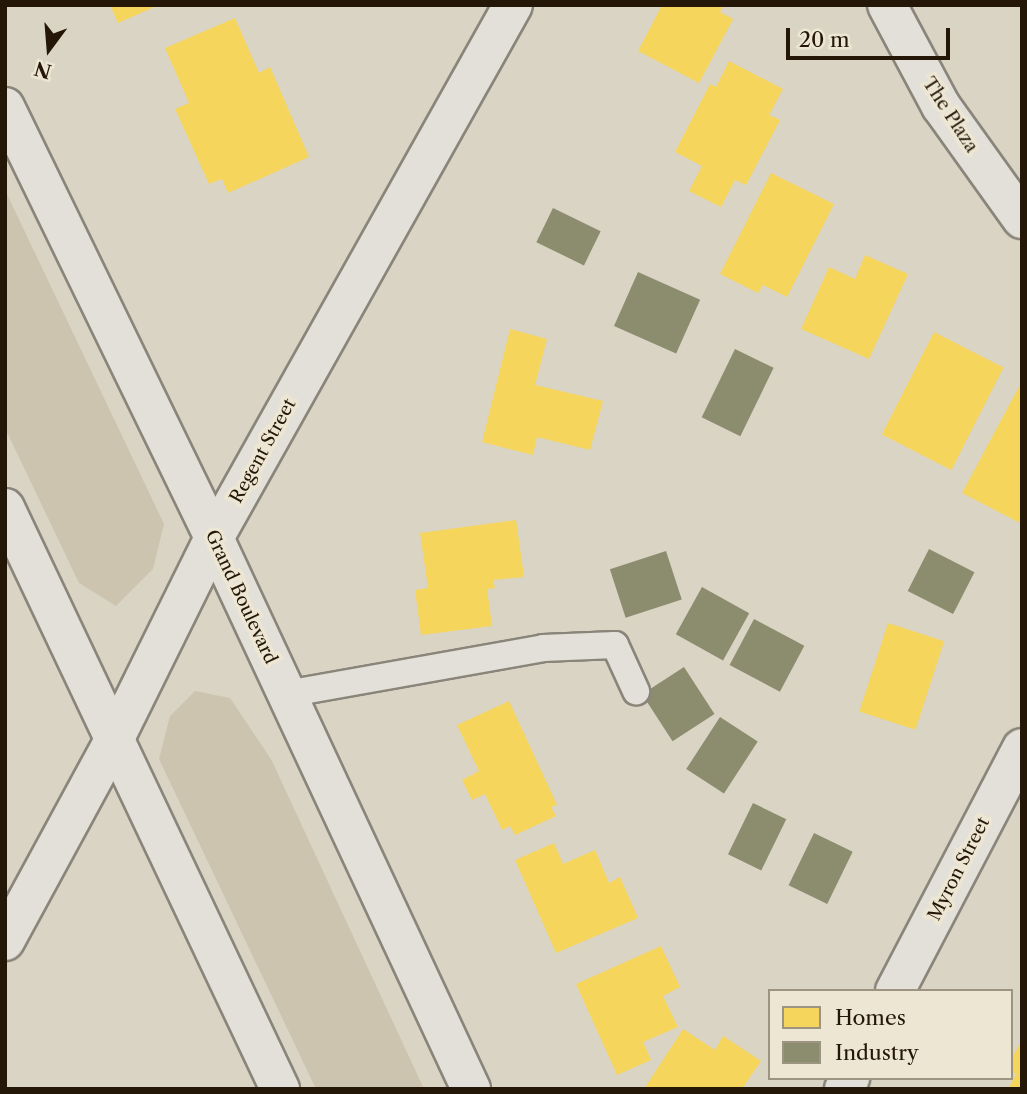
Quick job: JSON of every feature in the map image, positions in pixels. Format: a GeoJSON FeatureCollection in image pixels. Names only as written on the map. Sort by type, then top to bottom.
{"type":"FeatureCollection","features":[{"type":"Feature","properties":{"kind":"street","name":"Regent Street"},"geometry":{"type":"LineString","coordinates":[[5,941],[115,738],[214,538],[513,5]]}},
{"type":"Feature","properties":{"kind":"street","name":"The Plaza"},"geometry":{"type":"LineString","coordinates":[[887,5],[941,106],[1022,219]]}},
{"type":"Feature","properties":{"kind":"street","name":"Grand Boulevard"},"geometry":{"type":"LineString","coordinates":[[5,107],[214,538],[471,1089]]}},
{"type":"Feature","properties":{"kind":"street"},"geometry":{"type":"LineString","coordinates":[[5,508],[280,1089]]}},
{"type":"Feature","properties":{"kind":"street","name":"Myron Street"},"geometry":{"type":"LineString","coordinates":[[896,989],[1022,748]]}},
{"type":"Feature","properties":{"kind":"lane"},"geometry":{"type":"LineString","coordinates":[[286,694],[544,648],[615,645],[636,691]]}},
{"type":"Feature","properties":{"kind":"shaded area"},"geometry":{"type":"Polygon","coordinates":[[[5,190],[164,524],[153,569],[116,606],[79,583],[5,428],[5,190]]]}},
{"type":"Feature","properties":{"kind":"shaded area"},"geometry":{"type":"Polygon","coordinates":[[[195,691],[230,698],[271,759],[424,1089],[316,1089],[159,759],[170,716],[195,691]]]}},
{"type":"Feature","properties":{"kind":"building: Homes"},"geometry":{"type":"Polygon","coordinates":[[[110,5],[159,5],[118,23],[110,5]]]}},
{"type":"Feature","properties":{"kind":"building: Homes"},"geometry":{"type":"Polygon","coordinates":[[[662,5],[724,5],[720,12],[733,19],[699,83],[638,51],[662,5]]]}},
{"type":"Feature","properties":{"kind":"building: Homes"},"geometry":{"type":"Polygon","coordinates":[[[235,18],[259,73],[270,67],[309,157],[228,193],[222,179],[209,184],[175,109],[189,103],[165,48],[235,18]]]}},
{"type":"Feature","properties":{"kind":"building: Homes"},"geometry":{"type":"Polygon","coordinates":[[[729,61],[783,89],[769,115],[780,120],[746,185],[735,180],[721,207],[689,191],[702,166],[675,152],[710,84],[716,87],[729,61]]]}},
{"type":"Feature","properties":{"kind":"building: Homes"},"geometry":{"type":"Polygon","coordinates":[[[771,173],[834,204],[787,297],[763,285],[758,293],[720,274],[771,173]]]}},
{"type":"Feature","properties":{"kind":"building: Homes"},"geometry":{"type":"Polygon","coordinates":[[[865,255],[908,274],[869,359],[801,329],[829,267],[855,279],[865,255]]]}},
{"type":"Feature","properties":{"kind":"building: Homes"},"geometry":{"type":"Polygon","coordinates":[[[510,329],[547,339],[535,385],[603,401],[590,450],[537,437],[533,455],[482,442],[510,329]]]}},
{"type":"Feature","properties":{"kind":"building: Homes"},"geometry":{"type":"Polygon","coordinates":[[[934,332],[1003,367],[951,470],[882,434],[934,332]]]}},
{"type":"Feature","properties":{"kind":"building: Homes"},"geometry":{"type":"Polygon","coordinates":[[[1022,381],[1022,520],[1020,523],[962,493],[1022,381]]]}},
{"type":"Feature","properties":{"kind":"building: Homes"},"geometry":{"type":"Polygon","coordinates":[[[516,520],[524,577],[493,580],[495,588],[487,589],[492,626],[421,635],[415,590],[428,588],[420,533],[516,520]]]}},
{"type":"Feature","properties":{"kind":"building: Homes"},"geometry":{"type":"Polygon","coordinates":[[[888,623],[944,641],[915,730],[859,711],[888,623]]]}},
{"type":"Feature","properties":{"kind":"building: Homes"},"geometry":{"type":"Polygon","coordinates":[[[509,701],[557,805],[551,807],[556,816],[515,835],[510,826],[502,830],[485,794],[472,800],[462,780],[479,771],[457,725],[509,701]]]}},
{"type":"Feature","properties":{"kind":"building: Homes"},"geometry":{"type":"Polygon","coordinates":[[[554,843],[563,864],[595,850],[609,883],[620,877],[638,918],[556,953],[515,860],[554,843]]]}},
{"type":"Feature","properties":{"kind":"building: Homes"},"geometry":{"type":"Polygon","coordinates":[[[661,946],[680,987],[663,996],[678,1027],[643,1042],[651,1060],[617,1075],[576,984],[661,946]]]}},
{"type":"Feature","properties":{"kind":"building: Homes"},"geometry":{"type":"Polygon","coordinates":[[[683,1029],[715,1050],[723,1036],[761,1061],[742,1089],[644,1089],[683,1029]]]}},
{"type":"Feature","properties":{"kind":"building: Homes"},"geometry":{"type":"Polygon","coordinates":[[[1022,1040],[1022,1089],[1008,1089],[1016,1074],[1013,1072],[1013,1056],[1022,1040]]]}},
{"type":"Feature","properties":{"kind":"building: Industry"},"geometry":{"type":"Polygon","coordinates":[[[553,208],[601,231],[584,265],[536,242],[553,208]]]}},
{"type":"Feature","properties":{"kind":"building: Industry"},"geometry":{"type":"Polygon","coordinates":[[[638,272],[700,300],[676,354],[614,326],[638,272]]]}},
{"type":"Feature","properties":{"kind":"building: Industry"},"geometry":{"type":"Polygon","coordinates":[[[735,349],[774,368],[740,436],[702,417],[735,349]]]}},
{"type":"Feature","properties":{"kind":"building: Industry"},"geometry":{"type":"Polygon","coordinates":[[[929,549],[974,572],[953,614],[908,591],[929,549]]]}},
{"type":"Feature","properties":{"kind":"building: Industry"},"geometry":{"type":"Polygon","coordinates":[[[666,551],[682,600],[626,618],[610,569],[666,551]]]}},
{"type":"Feature","properties":{"kind":"building: Industry"},"geometry":{"type":"Polygon","coordinates":[[[702,587],[749,613],[723,660],[676,634],[702,587]]]}},
{"type":"Feature","properties":{"kind":"building: Industry"},"geometry":{"type":"Polygon","coordinates":[[[754,619],[804,646],[780,692],[730,665],[754,619]]]}},
{"type":"Feature","properties":{"kind":"building: Industry"},"geometry":{"type":"Polygon","coordinates":[[[684,667],[714,714],[673,741],[642,694],[684,667]]]}},
{"type":"Feature","properties":{"kind":"building: Industry"},"geometry":{"type":"Polygon","coordinates":[[[720,717],[758,742],[724,794],[686,769],[720,717]]]}},
{"type":"Feature","properties":{"kind":"building: Industry"},"geometry":{"type":"Polygon","coordinates":[[[753,803],[786,819],[761,870],[728,854],[753,803]]]}},
{"type":"Feature","properties":{"kind":"building: Industry"},"geometry":{"type":"Polygon","coordinates":[[[814,833],[853,852],[827,904],[789,885],[814,833]]]}}]}
